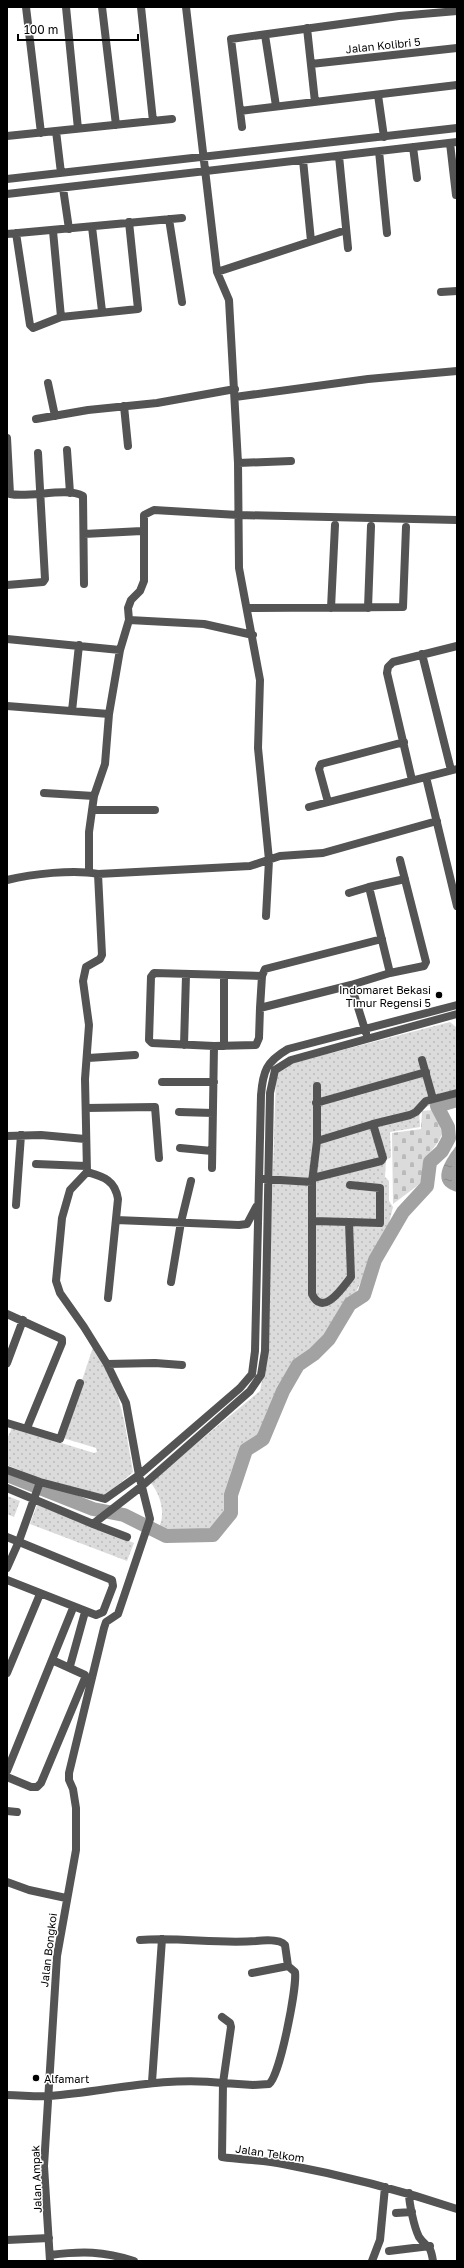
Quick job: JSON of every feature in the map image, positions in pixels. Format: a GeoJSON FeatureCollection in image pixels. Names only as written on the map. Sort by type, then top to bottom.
{"type":"FeatureCollection","features":[{"type":"Feature","properties":{"kind":"street"},"geometry":{"type":"LineString","coordinates":[[26,7],[41,133]]}},
{"type":"Feature","properties":{"kind":"street"},"geometry":{"type":"LineString","coordinates":[[66,7],[78,129]]}},
{"type":"Feature","properties":{"kind":"street"},"geometry":{"type":"LineString","coordinates":[[102,7],[116,125]]}},
{"type":"Feature","properties":{"kind":"street"},"geometry":{"type":"LineString","coordinates":[[140,7],[153,121]]}},
{"type":"Feature","properties":{"kind":"street"},"geometry":{"type":"LineString","coordinates":[[186,7],[217,272],[229,300],[238,463],[240,568],[260,680],[258,748],[269,860],[266,916]]}},
{"type":"Feature","properties":{"kind":"street"},"geometry":{"type":"LineString","coordinates":[[399,16],[404,7]]}},
{"type":"Feature","properties":{"kind":"street"},"geometry":{"type":"LineString","coordinates":[[242,127],[230,39],[399,16],[457,11]]}},
{"type":"Feature","properties":{"kind":"street"},"geometry":{"type":"LineString","coordinates":[[307,28],[315,102]]}},
{"type":"Feature","properties":{"kind":"street"},"geometry":{"type":"LineString","coordinates":[[265,35],[276,106]]}},
{"type":"Feature","properties":{"kind":"street","name":"Jalan Kolibri 5"},"geometry":{"type":"LineString","coordinates":[[311,64],[457,48]]}},
{"type":"Feature","properties":{"kind":"street"},"geometry":{"type":"LineString","coordinates":[[240,110],[457,85]]}},
{"type":"Feature","properties":{"kind":"street"},"geometry":{"type":"LineString","coordinates":[[378,95],[384,137]]}},
{"type":"Feature","properties":{"kind":"street"},"geometry":{"type":"LineString","coordinates":[[7,136],[172,119]]}},
{"type":"Feature","properties":{"kind":"street"},"geometry":{"type":"LineString","coordinates":[[7,179],[457,128]]}},
{"type":"Feature","properties":{"kind":"street"},"geometry":{"type":"LineString","coordinates":[[56,131],[61,174]]}},
{"type":"Feature","properties":{"kind":"street"},"geometry":{"type":"LineString","coordinates":[[7,194],[454,142],[456,195]]}},
{"type":"Feature","properties":{"kind":"street"},"geometry":{"type":"LineString","coordinates":[[413,147],[417,178]]}},
{"type":"Feature","properties":{"kind":"street"},"geometry":{"type":"LineString","coordinates":[[379,151],[387,232]]}},
{"type":"Feature","properties":{"kind":"street"},"geometry":{"type":"LineString","coordinates":[[339,156],[348,248]]}},
{"type":"Feature","properties":{"kind":"street"},"geometry":{"type":"LineString","coordinates":[[303,160],[311,242]]}},
{"type":"Feature","properties":{"kind":"street"},"geometry":{"type":"LineString","coordinates":[[63,188],[70,229]]}},
{"type":"Feature","properties":{"kind":"street"},"geometry":{"type":"LineString","coordinates":[[7,234],[53,231],[130,222],[182,218]]}},
{"type":"Feature","properties":{"kind":"street"},"geometry":{"type":"LineString","coordinates":[[169,219],[182,302]]}},
{"type":"Feature","properties":{"kind":"street"},"geometry":{"type":"LineString","coordinates":[[16,233],[30,325],[33,328],[61,317],[102,311],[138,309],[130,222]]}},
{"type":"Feature","properties":{"kind":"street"},"geometry":{"type":"LineString","coordinates":[[92,227],[102,311]]}},
{"type":"Feature","properties":{"kind":"street"},"geometry":{"type":"LineString","coordinates":[[217,272],[346,230]]}},
{"type":"Feature","properties":{"kind":"street"},"geometry":{"type":"LineString","coordinates":[[53,231],[61,317]]}},
{"type":"Feature","properties":{"kind":"street"},"geometry":{"type":"LineString","coordinates":[[441,292],[457,291]]}},
{"type":"Feature","properties":{"kind":"street"},"geometry":{"type":"LineString","coordinates":[[36,419],[124,406],[235,393],[457,371]]}},
{"type":"Feature","properties":{"kind":"street"},"geometry":{"type":"LineString","coordinates":[[48,383],[55,416]]}},
{"type":"Feature","properties":{"kind":"street"},"geometry":{"type":"LineString","coordinates":[[124,406],[128,446]]}},
{"type":"Feature","properties":{"kind":"street"},"geometry":{"type":"LineString","coordinates":[[7,438],[10,494],[41,495],[70,493],[83,496],[84,584]]}},
{"type":"Feature","properties":{"kind":"street"},"geometry":{"type":"LineString","coordinates":[[67,450],[70,493]]}},
{"type":"Feature","properties":{"kind":"street"},"geometry":{"type":"LineString","coordinates":[[7,585],[43,582],[46,579],[38,453]]}},
{"type":"Feature","properties":{"kind":"street"},"geometry":{"type":"LineString","coordinates":[[238,463],[291,461]]}},
{"type":"Feature","properties":{"kind":"street"},"geometry":{"type":"LineString","coordinates":[[89,872],[89,832],[92,810],[94,796],[105,764],[109,714],[120,650],[129,620],[128,608],[131,600],[140,591],[144,581],[142,531],[144,515],[154,510],[238,515],[457,520]]}},
{"type":"Feature","properties":{"kind":"street"},"geometry":{"type":"LineString","coordinates":[[331,608],[335,525]]}},
{"type":"Feature","properties":{"kind":"street"},"geometry":{"type":"LineString","coordinates":[[368,608],[370,526]]}},
{"type":"Feature","properties":{"kind":"street"},"geometry":{"type":"LineString","coordinates":[[248,608],[403,608],[406,527]]}},
{"type":"Feature","properties":{"kind":"street"},"geometry":{"type":"LineString","coordinates":[[84,534],[142,531]]}},
{"type":"Feature","properties":{"kind":"street"},"geometry":{"type":"LineString","coordinates":[[129,620],[204,624],[253,635]]}},
{"type":"Feature","properties":{"kind":"street"},"geometry":{"type":"LineString","coordinates":[[7,639],[120,650]]}},
{"type":"Feature","properties":{"kind":"street"},"geometry":{"type":"LineString","coordinates":[[72,712],[79,645]]}},
{"type":"Feature","properties":{"kind":"street"},"geometry":{"type":"LineString","coordinates":[[412,780],[387,673],[388,667],[393,662],[457,646]]}},
{"type":"Feature","properties":{"kind":"street"},"geometry":{"type":"LineString","coordinates":[[310,807],[454,770],[422,654]]}},
{"type":"Feature","properties":{"kind":"street"},"geometry":{"type":"LineString","coordinates":[[7,706],[109,714]]}},
{"type":"Feature","properties":{"kind":"street"},"geometry":{"type":"LineString","coordinates":[[328,802],[319,769],[321,764],[404,742]]}},
{"type":"Feature","properties":{"kind":"street"},"geometry":{"type":"LineString","coordinates":[[426,777],[457,906]]}},
{"type":"Feature","properties":{"kind":"street"},"geometry":{"type":"LineString","coordinates":[[44,793],[94,796]]}},
{"type":"Feature","properties":{"kind":"street"},"geometry":{"type":"LineString","coordinates":[[92,810],[155,810]]}},
{"type":"Feature","properties":{"kind":"street"},"geometry":{"type":"LineString","coordinates":[[7,880],[34,875],[89,872],[98,874],[250,866],[280,856],[323,853],[437,821]]}},
{"type":"Feature","properties":{"kind":"street"},"geometry":{"type":"LineString","coordinates":[[260,1008],[352,985],[390,973],[424,966],[426,962],[400,860]]}},
{"type":"Feature","properties":{"kind":"street"},"geometry":{"type":"LineString","coordinates":[[98,874],[102,955],[100,959],[84,970],[89,1025],[86,1079],[86,1169],[70,1190],[62,1218],[56,1281],[60,1293],[84,1327],[107,1364],[128,1410],[142,1486]]}},
{"type":"Feature","properties":{"kind":"street"},"geometry":{"type":"LineString","coordinates":[[349,893],[406,879]]}},
{"type":"Feature","properties":{"kind":"street"},"geometry":{"type":"LineString","coordinates":[[369,887],[390,973]]}},
{"type":"Feature","properties":{"kind":"street"},"geometry":{"type":"LineString","coordinates":[[262,976],[154,973],[151,979],[149,1040],[152,1044],[214,1046],[253,1045],[258,1043],[262,976],[265,969],[382,939]]}},
{"type":"Feature","properties":{"kind":"street"},"geometry":{"type":"LineString","coordinates":[[184,1044],[186,975]]}},
{"type":"Feature","properties":{"kind":"street"},"geometry":{"type":"LineString","coordinates":[[224,976],[224,1046]]}},
{"type":"Feature","properties":{"kind":"street"},"geometry":{"type":"LineString","coordinates":[[352,985],[368,1038]]}},
{"type":"Feature","properties":{"kind":"street"},"geometry":{"type":"LineString","coordinates":[[7,1470],[39,1484],[105,1499],[139,1475],[240,1388],[252,1374],[255,1351],[262,1080],[270,1061],[288,1050],[365,1028],[457,1004],[457,1009]]}},
{"type":"Feature","properties":{"kind":"street"},"geometry":{"type":"LineString","coordinates":[[93,1524],[142,1486],[250,1391],[261,1375],[265,1351],[270,1093],[275,1070],[291,1060],[457,1014]]}},
{"type":"Feature","properties":{"kind":"street"},"geometry":{"type":"LineString","coordinates":[[212,1168],[214,1046]]}},
{"type":"Feature","properties":{"kind":"street"},"geometry":{"type":"LineString","coordinates":[[88,1058],[136,1055]]}},
{"type":"Feature","properties":{"kind":"street"},"geometry":{"type":"LineString","coordinates":[[422,1060],[433,1099]]}},
{"type":"Feature","properties":{"kind":"street"},"geometry":{"type":"LineString","coordinates":[[316,1103],[426,1072]]}},
{"type":"Feature","properties":{"kind":"street"},"geometry":{"type":"LineString","coordinates":[[162,1082],[214,1082]]}},
{"type":"Feature","properties":{"kind":"street"},"geometry":{"type":"LineString","coordinates":[[317,1086],[317,1141],[312,1180],[312,1294],[316,1301],[322,1302],[332,1300],[351,1277],[349,1222]]}},
{"type":"Feature","properties":{"kind":"street"},"geometry":{"type":"LineString","coordinates":[[317,1141],[416,1112],[423,1103],[457,1092]]}},
{"type":"Feature","properties":{"kind":"street"},"geometry":{"type":"LineString","coordinates":[[86,1108],[155,1107],[159,1158]]}},
{"type":"Feature","properties":{"kind":"street"},"geometry":{"type":"LineString","coordinates":[[179,1112],[213,1113]]}},
{"type":"Feature","properties":{"kind":"street"},"geometry":{"type":"LineString","coordinates":[[259,1179],[312,1180],[381,1161],[382,1153],[373,1124]]}},
{"type":"Feature","properties":{"kind":"street"},"geometry":{"type":"LineString","coordinates":[[7,1136],[85,1139]]}},
{"type":"Feature","properties":{"kind":"street"},"geometry":{"type":"LineString","coordinates":[[16,1205],[21,1136]]}},
{"type":"Feature","properties":{"kind":"street"},"geometry":{"type":"LineString","coordinates":[[180,1148],[212,1151]]}},
{"type":"Feature","properties":{"kind":"street"},"geometry":{"type":"LineString","coordinates":[[36,1164],[86,1169],[102,1176],[113,1184],[118,1199],[108,1298]]}},
{"type":"Feature","properties":{"kind":"street"},"geometry":{"type":"LineString","coordinates":[[171,1282],[181,1222],[191,1181]]}},
{"type":"Feature","properties":{"kind":"street"},"geometry":{"type":"LineString","coordinates":[[313,1221],[380,1223],[381,1189],[379,1187],[350,1185]]}},
{"type":"Feature","properties":{"kind":"street"},"geometry":{"type":"LineString","coordinates":[[116,1220],[247,1224],[258,1201]]}},
{"type":"Feature","properties":{"kind":"street"},"geometry":{"type":"LineString","coordinates":[[7,1314],[60,1337],[62,1343],[27,1428]]}},
{"type":"Feature","properties":{"kind":"street"},"geometry":{"type":"LineString","coordinates":[[7,1363],[23,1320]]}},
{"type":"Feature","properties":{"kind":"street"},"geometry":{"type":"LineString","coordinates":[[255,1351],[265,1351]]}},
{"type":"Feature","properties":{"kind":"street"},"geometry":{"type":"LineString","coordinates":[[107,1364],[149,1363],[182,1365]]}},
{"type":"Feature","properties":{"kind":"street"},"geometry":{"type":"LineString","coordinates":[[7,1423],[27,1428],[60,1440],[80,1383]]}},
{"type":"Feature","properties":{"kind":"street"},"geometry":{"type":"LineString","coordinates":[[7,1568],[19,1541],[39,1484]]}},
{"type":"Feature","properties":{"kind":"street","name":"Jalan Bongkoi"},"geometry":{"type":"LineString","coordinates":[[48,2096],[56,1956],[76,1850],[76,1808],[69,1780],[69,1773],[100,1641],[106,1622],[118,1614],[150,1519],[142,1486]]}},
{"type":"Feature","properties":{"kind":"street"},"geometry":{"type":"LineString","coordinates":[[7,1488],[34,1497],[93,1524],[128,1537]]}},
{"type":"Feature","properties":{"kind":"street"},"geometry":{"type":"LineString","coordinates":[[7,1537],[112,1580],[113,1586],[103,1612],[96,1615],[73,1608],[7,1580]]}},
{"type":"Feature","properties":{"kind":"street"},"geometry":{"type":"LineString","coordinates":[[7,1673],[40,1594]]}},
{"type":"Feature","properties":{"kind":"street"},"geometry":{"type":"LineString","coordinates":[[7,1771],[73,1608]]}},
{"type":"Feature","properties":{"kind":"street"},"geometry":{"type":"LineString","coordinates":[[70,1666],[85,1612]]}},
{"type":"Feature","properties":{"kind":"street"},"geometry":{"type":"LineString","coordinates":[[7,1777],[31,1787],[37,1787],[41,1783],[85,1678],[84,1675],[70,1666],[52,1660]]}},
{"type":"Feature","properties":{"kind":"street"},"geometry":{"type":"LineString","coordinates":[[7,1811],[17,1812]]}},
{"type":"Feature","properties":{"kind":"street"},"geometry":{"type":"LineString","coordinates":[[7,1882],[29,1890],[66,1898]]}},
{"type":"Feature","properties":{"kind":"street"},"geometry":{"type":"LineString","coordinates":[[152,2082],[162,1939]]}},
{"type":"Feature","properties":{"kind":"street"},"geometry":{"type":"LineString","coordinates":[[7,2095],[48,2096],[103,2090],[152,2082],[202,2081],[253,2085],[269,2084],[272,2082],[283,2049],[296,1976],[295,1972],[288,1966],[285,1945],[277,1941],[223,1942],[162,1939],[140,1940]]}},
{"type":"Feature","properties":{"kind":"street"},"geometry":{"type":"LineString","coordinates":[[252,1972],[288,1966]]}},
{"type":"Feature","properties":{"kind":"street"},"geometry":{"type":"LineString","coordinates":[[222,2017],[230,2023],[231,2027],[223,2083]]}},
{"type":"Feature","properties":{"kind":"street","name":"Jalan Telkom"},"geometry":{"type":"LineString","coordinates":[[223,2083],[222,2157],[281,2163],[409,2193],[457,2209]]}},
{"type":"Feature","properties":{"kind":"street","name":"Jalan Ampak"},"geometry":{"type":"LineString","coordinates":[[48,2096],[44,2166],[50,2258]]}},
{"type":"Feature","properties":{"kind":"street"},"geometry":{"type":"LineString","coordinates":[[372,2261],[380,2240],[385,2187]]}},
{"type":"Feature","properties":{"kind":"street"},"geometry":{"type":"LineString","coordinates":[[409,2193],[409,2202],[419,2237],[430,2246],[433,2261]]}},
{"type":"Feature","properties":{"kind":"street"},"geometry":{"type":"LineString","coordinates":[[396,2213],[412,2212]]}},
{"type":"Feature","properties":{"kind":"street"},"geometry":{"type":"LineString","coordinates":[[7,2240],[49,2238]]}},
{"type":"Feature","properties":{"kind":"street"},"geometry":{"type":"LineString","coordinates":[[389,2251],[430,2246]]}},
{"type":"Feature","properties":{"kind":"street"},"geometry":{"type":"LineString","coordinates":[[50,2258],[77,2252],[109,2253],[134,2261]]}},
{"type":"Feature","properties":{"kind":"green space"},"geometry":{"type":"Polygon","coordinates":[[[450,1022],[456,1027],[457,1031],[457,1097],[419,1109],[420,1127],[390,1132],[391,1157],[386,1160],[385,1177],[389,1181],[389,1201],[393,1207],[389,1223],[356,1292],[317,1347],[296,1363],[276,1398],[262,1436],[243,1449],[226,1495],[227,1512],[212,1533],[166,1534],[159,1527],[162,1516],[161,1503],[157,1492],[150,1482],[260,1391],[267,1356],[276,1075],[285,1065],[450,1022]]]}},
{"type":"Feature","properties":{"kind":"green space"},"geometry":{"type":"Polygon","coordinates":[[[432,1110],[440,1128],[440,1138],[424,1162],[421,1183],[393,1204],[392,1133],[421,1129],[422,1111],[432,1110]]]}},
{"type":"Feature","properties":{"kind":"green space"},"geometry":{"type":"Polygon","coordinates":[[[93,1347],[116,1389],[124,1420],[133,1472],[105,1496],[53,1484],[7,1465],[7,1439],[12,1428],[94,1453],[97,1452],[96,1448],[63,1438],[93,1347]]]}},
{"type":"Feature","properties":{"kind":"green space"},"geometry":{"type":"Polygon","coordinates":[[[7,1496],[20,1501],[14,1517],[7,1514],[7,1496]]]}},
{"type":"Feature","properties":{"kind":"green space"},"geometry":{"type":"Polygon","coordinates":[[[37,1505],[134,1543],[127,1561],[30,1524],[37,1505]]]}},
{"type":"Feature","properties":{"kind":"water"},"geometry":{"type":"Polygon","coordinates":[[[457,1145],[457,1192],[448,1188],[443,1183],[441,1177],[448,1157],[457,1145]]]}},
{"type":"Feature","properties":{"kind":"waterway"},"geometry":{"type":"LineString","coordinates":[[7,1475],[93,1509],[124,1515],[166,1536],[213,1535],[231,1513],[231,1495],[246,1450],[263,1439],[283,1391],[298,1365],[314,1354],[329,1339],[350,1304],[364,1295],[375,1260],[403,1212],[427,1186],[430,1162],[442,1151],[449,1138],[448,1127],[437,1106],[457,1100]]}},
{"type":"Feature","properties":{"kind":"place","name":"Indomaret Bekasi TImur Regensi 5"},"geometry":{"type":"Point","coordinates":[439,995]}},
{"type":"Feature","properties":{"kind":"place","name":"Alfamart"},"geometry":{"type":"Point","coordinates":[36,2078]}}]}
